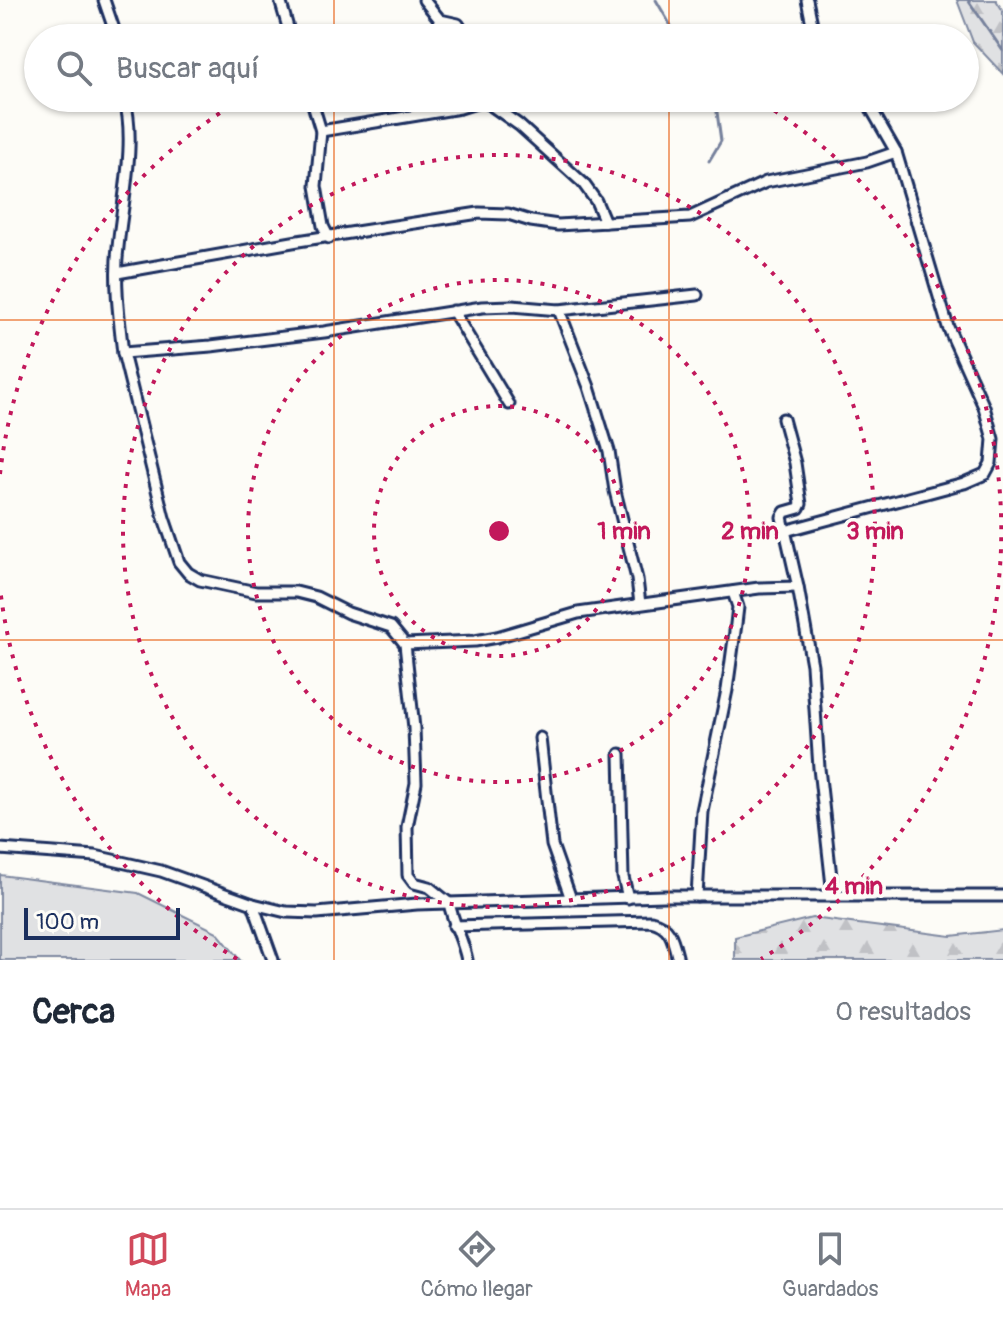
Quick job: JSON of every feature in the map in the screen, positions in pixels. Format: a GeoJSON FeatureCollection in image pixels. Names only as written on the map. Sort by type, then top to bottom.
{"type":"FeatureCollection","features":[{"type":"Feature","properties":{"kind":"street"},"geometry":{"type":"LineString","coordinates":[[104,0],[112,24]]}},
{"type":"Feature","properties":{"kind":"street"},"geometry":{"type":"LineString","coordinates":[[280,0],[287,24]]}},
{"type":"Feature","properties":{"kind":"street"},"geometry":{"type":"LineString","coordinates":[[424,0],[440,20],[458,24]]}},
{"type":"Feature","properties":{"kind":"street"},"geometry":{"type":"LineString","coordinates":[[807,0],[812,24]]}},
{"type":"Feature","properties":{"kind":"street"},"geometry":{"type":"LineString","coordinates":[[438,24],[440,20]]}},
{"type":"Feature","properties":{"kind":"street"},"geometry":{"type":"LineString","coordinates":[[127,112],[131,131],[117,273],[123,353],[164,518],[179,562],[188,573],[200,580],[256,592],[296,592],[316,597],[348,613],[391,627],[405,644],[416,783],[407,827],[408,875],[414,883],[429,887],[449,903],[467,960]]}},
{"type":"Feature","properties":{"kind":"street"},"geometry":{"type":"LineString","coordinates":[[315,112],[321,131],[316,186],[323,226],[329,238]]}},
{"type":"Feature","properties":{"kind":"street"},"geometry":{"type":"LineString","coordinates":[[321,131],[438,112]]}},
{"type":"Feature","properties":{"kind":"street"},"geometry":{"type":"LineString","coordinates":[[503,112],[583,183],[596,201],[605,222]]}},
{"type":"Feature","properties":{"kind":"street"},"geometry":{"type":"LineString","coordinates":[[785,531],[964,483],[985,474],[991,463],[993,439],[984,407],[948,327],[896,152],[873,112]]}},
{"type":"Feature","properties":{"kind":"street"},"geometry":{"type":"LineString","coordinates":[[117,273],[488,213],[558,225],[690,217],[766,182],[867,162],[896,152]]}},
{"type":"Feature","properties":{"kind":"street"},"geometry":{"type":"LineString","coordinates":[[123,353],[324,332],[453,311],[512,306],[559,310],[697,295]]}},
{"type":"Feature","properties":{"kind":"street"},"geometry":{"type":"LineString","coordinates":[[559,310],[589,387],[609,451],[640,604]]}},
{"type":"Feature","properties":{"kind":"street"},"geometry":{"type":"LineString","coordinates":[[453,311],[509,404]]}},
{"type":"Feature","properties":{"kind":"street"},"geometry":{"type":"LineString","coordinates":[[783,419],[795,463],[801,504],[799,508],[783,514],[812,665],[833,895]]}},
{"type":"Feature","properties":{"kind":"street"},"geometry":{"type":"LineString","coordinates":[[405,644],[497,637],[558,617],[733,592],[798,587]]}},
{"type":"Feature","properties":{"kind":"street"},"geometry":{"type":"LineString","coordinates":[[697,896],[702,811],[727,690],[736,624],[738,607],[733,592]]}},
{"type":"Feature","properties":{"kind":"street"},"geometry":{"type":"LineString","coordinates":[[540,738],[552,845],[571,899]]}},
{"type":"Feature","properties":{"kind":"street"},"geometry":{"type":"LineString","coordinates":[[620,754],[623,877],[628,898]]}},
{"type":"Feature","properties":{"kind":"street"},"geometry":{"type":"LineString","coordinates":[[0,849],[95,856],[161,871],[253,904],[286,912],[317,913],[449,903],[697,896],[1003,896]]}},
{"type":"Feature","properties":{"kind":"street"},"geometry":{"type":"LineString","coordinates":[[253,904],[273,960]]}},
{"type":"Feature","properties":{"kind":"street"},"geometry":{"type":"LineString","coordinates":[[454,926],[651,921],[662,924],[671,932],[678,960]]}},
{"type":"Feature","properties":{"kind":"green space"},"geometry":{"type":"Polygon","coordinates":[[[957,0],[996,0],[1003,11],[1003,74],[979,48],[979,24],[966,24],[957,0]]]}},
{"type":"Feature","properties":{"kind":"green space"},"geometry":{"type":"Polygon","coordinates":[[[0,875],[138,893],[217,932],[240,960],[0,960],[0,875]]]}},
{"type":"Feature","properties":{"kind":"green space"},"geometry":{"type":"Polygon","coordinates":[[[812,918],[951,936],[1003,930],[1003,960],[735,960],[735,937],[812,918]]]}},
{"type":"Feature","properties":{"kind":"waterway"},"geometry":{"type":"LineString","coordinates":[[656,0],[670,24]]}},
{"type":"Feature","properties":{"kind":"waterway"},"geometry":{"type":"LineString","coordinates":[[968,0],[1003,51]]}},
{"type":"Feature","properties":{"kind":"waterway"},"geometry":{"type":"LineString","coordinates":[[709,161],[721,141],[717,112]]}}]}
